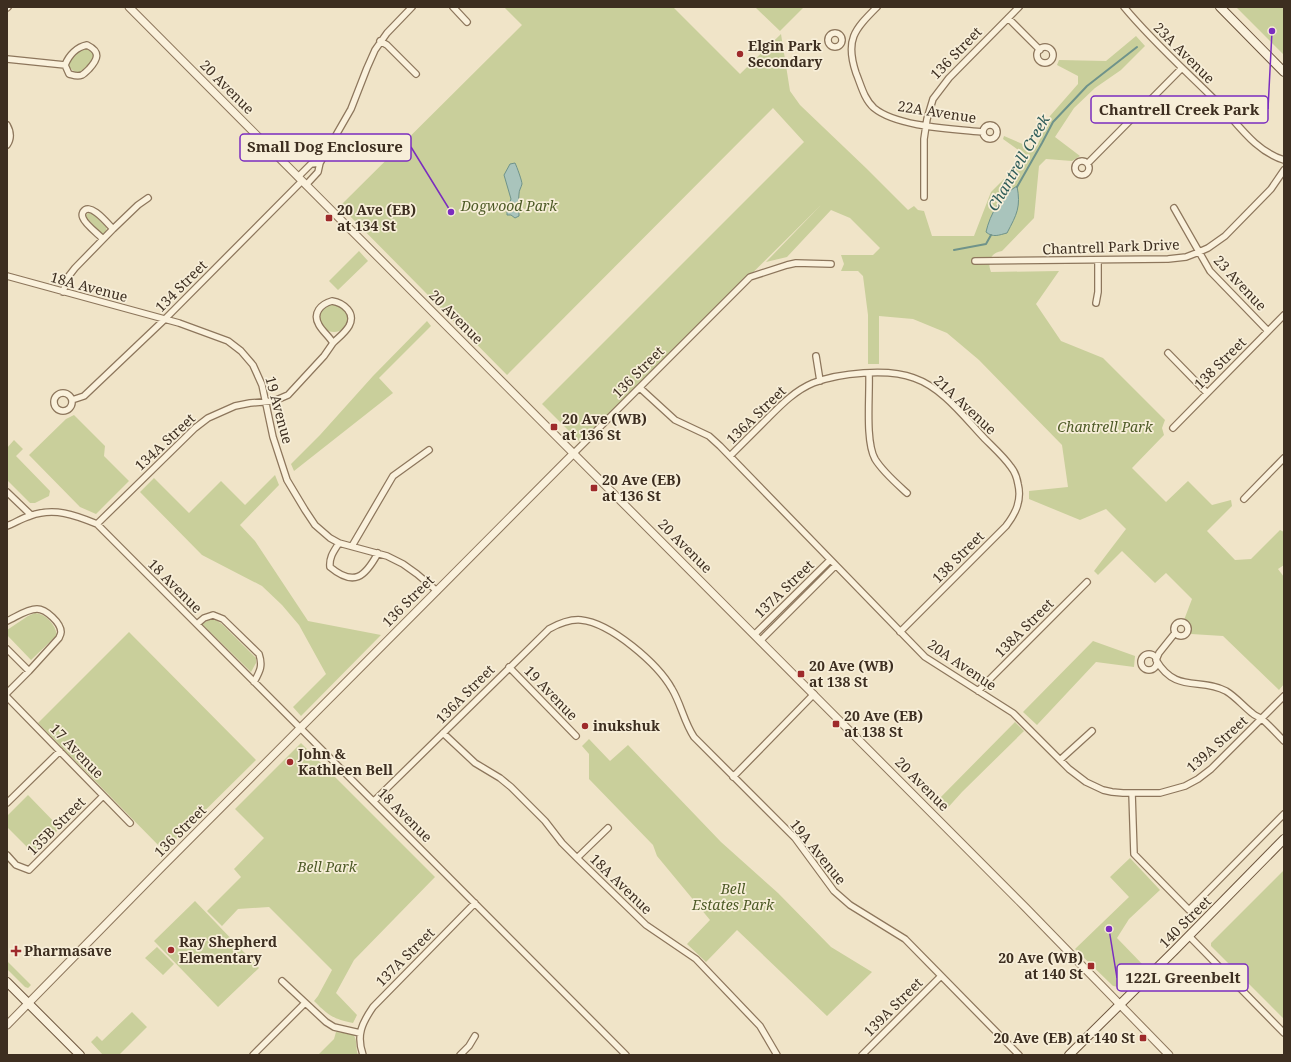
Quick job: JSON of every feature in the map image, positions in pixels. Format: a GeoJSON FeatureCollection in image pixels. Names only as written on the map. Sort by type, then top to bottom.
{"type":"FeatureCollection","features":[{"type":"Feature","properties":{"kind":"main road"},"geometry":{"type":"LineString","coordinates":[[1220,7],[1284,72]]}},
{"type":"Feature","properties":{"kind":"main road","name":"140 Street"},"geometry":{"type":"LineString","coordinates":[[1069,1055],[1284,839]]}},
{"type":"Feature","properties":{"kind":"main road"},"geometry":{"type":"LineString","coordinates":[[7,982],[80,1055]]}},
{"type":"Feature","properties":{"kind":"street","name":"20 Avenue"},"geometry":{"type":"LineString","coordinates":[[129,7],[814,694],[1169,1055]]}},
{"type":"Feature","properties":{"kind":"street","name":"134 Street"},"geometry":{"type":"LineString","coordinates":[[302,181],[318,172],[320,163],[351,109],[370,59],[380,41],[412,7]]}},
{"type":"Feature","properties":{"kind":"street"},"geometry":{"type":"LineString","coordinates":[[453,7],[468,22]]}},
{"type":"Feature","properties":{"kind":"street"},"geometry":{"type":"LineString","coordinates":[[842,40],[851,42],[860,26],[877,7]]}},
{"type":"Feature","properties":{"kind":"street","name":"136 Street"},"geometry":{"type":"LineString","coordinates":[[924,197],[924,138],[930,107],[943,84],[1019,7]]}},
{"type":"Feature","properties":{"kind":"street","name":"23A Avenue"},"geometry":{"type":"LineString","coordinates":[[1124,7],[1143,30],[1218,104],[1252,141],[1262,150],[1284,160]]}},
{"type":"Feature","properties":{"kind":"street"},"geometry":{"type":"LineString","coordinates":[[1008,18],[1040,50]]}},
{"type":"Feature","properties":{"kind":"street"},"geometry":{"type":"LineString","coordinates":[[380,41],[387,45],[416,74]]}},
{"type":"Feature","properties":{"kind":"street","name":"22A Avenue"},"geometry":{"type":"LineString","coordinates":[[851,42],[852,60],[865,96],[873,107],[886,116],[926,126],[982,132]]}},
{"type":"Feature","properties":{"kind":"street"},"geometry":{"type":"LineString","coordinates":[[87,45],[94,49],[97,55],[96,62],[82,75],[75,76],[69,74],[66,65],[68,58],[80,47],[87,45]]}},
{"type":"Feature","properties":{"kind":"street"},"geometry":{"type":"LineString","coordinates":[[7,59],[66,65]]}},
{"type":"Feature","properties":{"kind":"street"},"geometry":{"type":"LineString","coordinates":[[1088,163],[1182,68]]}},
{"type":"Feature","properties":{"kind":"street"},"geometry":{"type":"LineString","coordinates":[[7,125],[10,132],[10,141],[7,146]]}},
{"type":"Feature","properties":{"kind":"street","name":"134 Street"},"geometry":{"type":"LineString","coordinates":[[72,400],[84,396],[164,320],[302,181],[312,164],[320,163]]}},
{"type":"Feature","properties":{"kind":"street","name":"Chantrell Park Drive"},"geometry":{"type":"LineString","coordinates":[[975,261],[1168,259],[1186,257],[1199,252],[1225,236],[1271,189],[1284,170]]}},
{"type":"Feature","properties":{"kind":"street"},"geometry":{"type":"LineString","coordinates":[[63,292],[68,277],[113,229],[138,205],[148,198]]}},
{"type":"Feature","properties":{"kind":"street","name":"23 Avenue"},"geometry":{"type":"LineString","coordinates":[[1174,208],[1210,271],[1268,331]]}},
{"type":"Feature","properties":{"kind":"street"},"geometry":{"type":"LineString","coordinates":[[103,239],[84,220],[82,216],[84,211],[93,209],[113,229]]}},
{"type":"Feature","properties":{"kind":"street"},"geometry":{"type":"LineString","coordinates":[[1096,302],[1098,292],[1098,260]]}},
{"type":"Feature","properties":{"kind":"street","name":"136 Street"},"geometry":{"type":"LineString","coordinates":[[7,1025],[750,277],[796,263],[831,264]]}},
{"type":"Feature","properties":{"kind":"street","name":"18A Avenue"},"geometry":{"type":"LineString","coordinates":[[7,276],[164,320]]}},
{"type":"Feature","properties":{"kind":"street","name":"134A Street"},"geometry":{"type":"LineString","coordinates":[[97,524],[195,428],[208,418],[235,406],[274,401],[288,395],[324,356],[333,343],[349,327],[351,321],[348,309],[344,305],[332,301],[322,305],[318,310],[317,319],[318,324],[333,343]]}},
{"type":"Feature","properties":{"kind":"street","name":"138 Street"},"geometry":{"type":"LineString","coordinates":[[1174,428],[1284,315]]}},
{"type":"Feature","properties":{"kind":"street","name":"19 Avenue"},"geometry":{"type":"LineString","coordinates":[[164,320],[179,323],[228,341],[241,351],[253,365],[262,385],[276,450],[284,472],[295,494],[315,525],[330,538],[339,543],[378,553],[403,564],[437,591]]}},
{"type":"Feature","properties":{"kind":"street"},"geometry":{"type":"LineString","coordinates":[[1168,353],[1207,393]]}},
{"type":"Feature","properties":{"kind":"street"},"geometry":{"type":"LineString","coordinates":[[816,356],[820,381]]}},
{"type":"Feature","properties":{"kind":"street"},"geometry":{"type":"LineString","coordinates":[[869,372],[870,436],[873,454],[883,469],[907,493]]}},
{"type":"Feature","properties":{"kind":"street","name":"136A Street"},"geometry":{"type":"LineString","coordinates":[[730,456],[790,396],[805,387],[820,381],[869,372]]}},
{"type":"Feature","properties":{"kind":"street","name":"21A Avenue"},"geometry":{"type":"LineString","coordinates":[[869,372],[905,375],[932,387],[949,402],[1006,460],[1016,474],[1020,492]]}},
{"type":"Feature","properties":{"kind":"street","name":"20A Avenue"},"geometry":{"type":"LineString","coordinates":[[640,388],[675,420],[709,436],[930,662],[1013,713],[1076,775],[1094,786],[1112,792],[1132,794]]}},
{"type":"Feature","properties":{"kind":"street"},"geometry":{"type":"LineString","coordinates":[[352,546],[393,476],[428,450]]}},
{"type":"Feature","properties":{"kind":"street"},"geometry":{"type":"LineString","coordinates":[[1244,499],[1284,458]]}},
{"type":"Feature","properties":{"kind":"street"},"geometry":{"type":"LineString","coordinates":[[7,492],[31,515]]}},
{"type":"Feature","properties":{"kind":"street","name":"138 Street"},"geometry":{"type":"LineString","coordinates":[[900,632],[1006,526],[1015,515],[1018,507],[1020,492]]}},
{"type":"Feature","properties":{"kind":"street"},"geometry":{"type":"LineString","coordinates":[[7,526],[31,515],[53,512],[70,514],[97,524]]}},
{"type":"Feature","properties":{"kind":"street","name":"18 Avenue"},"geometry":{"type":"LineString","coordinates":[[97,524],[626,1055]]}},
{"type":"Feature","properties":{"kind":"street"},"geometry":{"type":"LineString","coordinates":[[339,543],[332,554],[330,567],[340,575],[350,579],[362,574],[369,568],[378,553]]}},
{"type":"Feature","properties":{"kind":"street","name":"137A Street"},"geometry":{"type":"LineString","coordinates":[[754,634],[830,560]]}},
{"type":"Feature","properties":{"kind":"street","name":"137A Street"},"geometry":{"type":"LineString","coordinates":[[760,641],[835,566]]}},
{"type":"Feature","properties":{"kind":"street","name":"138A Street"},"geometry":{"type":"LineString","coordinates":[[978,691],[1087,582]]}},
{"type":"Feature","properties":{"kind":"street"},"geometry":{"type":"LineString","coordinates":[[798,591],[804,597]]}},
{"type":"Feature","properties":{"kind":"street"},"geometry":{"type":"LineString","coordinates":[[7,621],[28,611],[37,609],[44,610],[58,624],[61,631],[60,638],[7,693]]}},
{"type":"Feature","properties":{"kind":"street"},"geometry":{"type":"LineString","coordinates":[[197,624],[204,618],[213,615],[223,619],[259,654],[262,662],[260,671],[254,682]]}},
{"type":"Feature","properties":{"kind":"street","name":"136A Street"},"geometry":{"type":"LineString","coordinates":[[374,801],[549,629],[565,622],[582,620]]}},
{"type":"Feature","properties":{"kind":"street","name":"19A Avenue"},"geometry":{"type":"LineString","coordinates":[[582,620],[599,625],[623,638],[636,649],[673,690],[688,728],[694,737],[795,838],[834,891],[850,905],[905,940],[1019,1055]]}},
{"type":"Feature","properties":{"kind":"street"},"geometry":{"type":"LineString","coordinates":[[1175,633],[1159,653],[1156,660],[1161,668],[1174,678],[1191,684],[1210,685],[1228,692],[1261,719],[1284,741]]}},
{"type":"Feature","properties":{"kind":"street"},"geometry":{"type":"LineString","coordinates":[[7,649],[29,671]]}},
{"type":"Feature","properties":{"kind":"street","name":"19 Avenue"},"geometry":{"type":"LineString","coordinates":[[509,667],[576,736]]}},
{"type":"Feature","properties":{"kind":"street"},"geometry":{"type":"LineString","coordinates":[[733,777],[814,694]]}},
{"type":"Feature","properties":{"kind":"street","name":"139A Street"},"geometry":{"type":"LineString","coordinates":[[1132,794],[1160,793],[1179,789],[1198,779],[1211,769],[1284,696]]}},
{"type":"Feature","properties":{"kind":"street","name":"17 Avenue"},"geometry":{"type":"LineString","coordinates":[[7,697],[130,823]]}},
{"type":"Feature","properties":{"kind":"street"},"geometry":{"type":"LineString","coordinates":[[1060,760],[1092,730]]}},
{"type":"Feature","properties":{"kind":"street","name":"18A Avenue"},"geometry":{"type":"LineString","coordinates":[[443,733],[475,763],[512,787],[545,821],[562,843],[646,925],[696,959],[760,1026],[778,1055]]}},
{"type":"Feature","properties":{"kind":"street"},"geometry":{"type":"LineString","coordinates":[[7,803],[60,751]]}},
{"type":"Feature","properties":{"kind":"street"},"geometry":{"type":"LineString","coordinates":[[1132,794],[1134,854],[1189,910],[1284,814]]}},
{"type":"Feature","properties":{"kind":"street","name":"135B Street"},"geometry":{"type":"LineString","coordinates":[[7,855],[16,865],[28,870],[103,796]]}},
{"type":"Feature","properties":{"kind":"street"},"geometry":{"type":"LineString","coordinates":[[577,858],[608,828]]}},
{"type":"Feature","properties":{"kind":"street","name":"137A Street"},"geometry":{"type":"LineString","coordinates":[[360,1033],[364,1020],[373,1007],[475,903]]}},
{"type":"Feature","properties":{"kind":"street"},"geometry":{"type":"LineString","coordinates":[[1188,936],[1284,1033]]}},
{"type":"Feature","properties":{"kind":"street","name":"139A Street"},"geometry":{"type":"LineString","coordinates":[[862,1055],[941,976]]}},
{"type":"Feature","properties":{"kind":"street"},"geometry":{"type":"LineString","coordinates":[[282,981],[318,1016],[330,1025],[343,1030],[360,1033],[363,1055]]}},
{"type":"Feature","properties":{"kind":"street"},"geometry":{"type":"LineString","coordinates":[[253,1055],[305,1003]]}},
{"type":"Feature","properties":{"kind":"street"},"geometry":{"type":"LineString","coordinates":[[460,1055],[476,1036]]}},
{"type":"Feature","properties":{"kind":"green space"},"geometry":{"type":"Polygon","coordinates":[[[504,7],[673,7],[740,74],[781,34],[790,91],[800,105],[908,210],[914,206],[918,210],[924,211],[932,236],[974,236],[991,192],[1026,157],[1003,139],[1004,136],[1034,149],[1037,146],[1050,116],[1078,84],[1078,76],[1057,65],[1059,60],[1106,61],[1136,36],[1145,46],[1121,70],[1095,88],[1074,108],[1055,137],[1080,156],[1072,161],[1046,159],[1039,166],[1034,218],[1002,251],[990,258],[989,265],[991,272],[1059,271],[1036,304],[1061,341],[1103,358],[1165,420],[1162,428],[1164,435],[1132,468],[1166,502],[1188,481],[1212,505],[1231,500],[1232,506],[1207,531],[1235,560],[1251,559],[1280,530],[1284,532],[1284,565],[1278,569],[1284,577],[1284,684],[1279,690],[1223,636],[1191,634],[1190,626],[1184,620],[1192,599],[1166,573],[1155,583],[1122,551],[1098,575],[1094,571],[1126,529],[1106,509],[1080,520],[1029,499],[1029,491],[1068,487],[1062,445],[979,360],[947,333],[913,319],[879,316],[879,364],[868,364],[868,315],[863,276],[858,271],[841,271],[844,264],[841,255],[873,255],[880,248],[850,218],[831,210],[787,257],[766,262],[821,205],[581,443],[542,404],[804,142],[773,108],[507,375],[340,206],[522,25],[504,7]]]}},
{"type":"Feature","properties":{"kind":"green space"},"geometry":{"type":"Polygon","coordinates":[[[755,7],[804,7],[780,31],[755,7]]]}},
{"type":"Feature","properties":{"kind":"green space"},"geometry":{"type":"Polygon","coordinates":[[[1236,7],[1284,7],[1284,55],[1236,7]]]}},
{"type":"Feature","properties":{"kind":"green space"},"geometry":{"type":"Polygon","coordinates":[[[87,48],[93,53],[93,61],[81,72],[75,72],[69,67],[69,64],[78,52],[87,48]]]}},
{"type":"Feature","properties":{"kind":"green space"},"geometry":{"type":"Polygon","coordinates":[[[88,213],[93,214],[106,227],[107,231],[104,234],[101,233],[87,218],[86,215],[88,213]]]}},
{"type":"Feature","properties":{"kind":"green space"},"geometry":{"type":"Polygon","coordinates":[[[359,251],[368,261],[338,290],[329,281],[359,251]]]}},
{"type":"Feature","properties":{"kind":"green space"},"geometry":{"type":"Polygon","coordinates":[[[334,304],[344,308],[348,318],[344,328],[334,332],[324,328],[320,318],[324,308],[334,304]]]}},
{"type":"Feature","properties":{"kind":"green space"},"geometry":{"type":"Polygon","coordinates":[[[427,321],[431,326],[379,378],[393,393],[294,471],[291,464],[320,435],[373,376],[427,321]]]}},
{"type":"Feature","properties":{"kind":"green space"},"geometry":{"type":"Polygon","coordinates":[[[74,415],[105,446],[104,456],[129,481],[96,514],[80,507],[29,455],[66,419],[74,415]]]}},
{"type":"Feature","properties":{"kind":"green space"},"geometry":{"type":"Polygon","coordinates":[[[14,440],[23,449],[16,456],[50,491],[49,496],[35,503],[30,503],[7,480],[7,448],[14,440]]]}},
{"type":"Feature","properties":{"kind":"green space"},"geometry":{"type":"Polygon","coordinates":[[[275,475],[279,485],[240,525],[255,541],[308,621],[381,635],[301,716],[293,707],[326,674],[299,625],[282,605],[262,586],[202,555],[140,492],[154,478],[189,513],[221,481],[245,505],[275,475]]]}},
{"type":"Feature","properties":{"kind":"green space"},"geometry":{"type":"Polygon","coordinates":[[[35,613],[43,615],[52,623],[57,635],[31,660],[7,635],[7,630],[35,613]]]}},
{"type":"Feature","properties":{"kind":"green space"},"geometry":{"type":"Polygon","coordinates":[[[209,620],[216,620],[222,624],[256,658],[256,663],[251,672],[202,624],[209,620]]]}},
{"type":"Feature","properties":{"kind":"green space"},"geometry":{"type":"Polygon","coordinates":[[[129,632],[256,760],[164,851],[38,723],[129,632]]]}},
{"type":"Feature","properties":{"kind":"green space"},"geometry":{"type":"Polygon","coordinates":[[[1093,641],[1135,656],[1134,667],[1096,662],[1037,725],[1023,712],[1093,641]]]}},
{"type":"Feature","properties":{"kind":"green space"},"geometry":{"type":"Polygon","coordinates":[[[1015,722],[1024,731],[962,792],[944,812],[935,803],[1015,722]]]}},
{"type":"Feature","properties":{"kind":"green space","name":"Bell Estates Park"},"geometry":{"type":"Polygon","coordinates":[[[589,739],[610,761],[628,745],[721,842],[778,893],[831,947],[872,972],[827,1016],[737,930],[706,962],[687,944],[710,920],[657,856],[653,845],[589,779],[589,754],[582,746],[589,739]]]}},
{"type":"Feature","properties":{"kind":"green space","name":"Bell Park"},"geometry":{"type":"Polygon","coordinates":[[[301,743],[435,877],[354,960],[336,993],[357,1015],[353,1023],[331,1016],[314,1001],[332,970],[269,907],[238,909],[222,926],[207,911],[241,877],[234,869],[264,838],[235,809],[301,743]]]}},
{"type":"Feature","properties":{"kind":"green space"},"geometry":{"type":"Polygon","coordinates":[[[28,795],[60,828],[34,854],[7,827],[7,816],[28,795]]]}},
{"type":"Feature","properties":{"kind":"green space"},"geometry":{"type":"Polygon","coordinates":[[[1130,858],[1160,890],[1129,919],[1117,938],[1145,967],[1131,982],[1119,987],[1113,986],[1075,949],[1129,897],[1110,877],[1130,858]]]}},
{"type":"Feature","properties":{"kind":"green space"},"geometry":{"type":"Polygon","coordinates":[[[1284,870],[1284,1019],[1211,946],[1211,943],[1284,870]]]}},
{"type":"Feature","properties":{"kind":"green space"},"geometry":{"type":"Polygon","coordinates":[[[195,901],[259,968],[218,1007],[154,941],[195,901]]]}},
{"type":"Feature","properties":{"kind":"green space"},"geometry":{"type":"Polygon","coordinates":[[[157,947],[174,964],[163,975],[145,958],[157,947]]]}},
{"type":"Feature","properties":{"kind":"green space"},"geometry":{"type":"Polygon","coordinates":[[[7,961],[31,985],[28,988],[25,987],[7,969],[7,961]]]}},
{"type":"Feature","properties":{"kind":"green space"},"geometry":{"type":"Polygon","coordinates":[[[132,1012],[147,1027],[119,1055],[103,1055],[91,1042],[97,1036],[102,1041],[132,1012]]]}},
{"type":"Feature","properties":{"kind":"green space"},"geometry":{"type":"Polygon","coordinates":[[[336,1032],[353,1034],[358,1055],[318,1055],[334,1039],[336,1032]]]}},
{"type":"Feature","properties":{"kind":"water"},"geometry":{"type":"Polygon","coordinates":[[[515,163],[522,184],[519,193],[519,216],[515,218],[511,215],[507,215],[507,209],[511,199],[504,175],[510,164],[515,163]]]}},
{"type":"Feature","properties":{"kind":"water"},"geometry":{"type":"Polygon","coordinates":[[[1017,186],[1019,200],[1017,210],[1007,233],[996,236],[989,234],[986,232],[993,212],[1006,194],[1017,186]]]}},
{"type":"Feature","properties":{"kind":"waterway","name":"Chantrell Creek"},"geometry":{"type":"LineString","coordinates":[[1017,187],[1053,122],[1087,86],[1137,47]]}},
{"type":"Feature","properties":{"kind":"waterway","name":"Chantrell Creek"},"geometry":{"type":"LineString","coordinates":[[954,250],[986,244],[991,235]]}},
{"type":"Feature","properties":{"kind":"place","name":"Chantrell Creek Park"},"geometry":{"type":"Point","coordinates":[1272,31]}},
{"type":"Feature","properties":{"kind":"place","name":"Elgin Park Secondary"},"geometry":{"type":"Point","coordinates":[740,54]}},
{"type":"Feature","properties":{"kind":"place","name":"Small Dog Enclosure"},"geometry":{"type":"Point","coordinates":[451,212]}},
{"type":"Feature","properties":{"kind":"place","name":"20 Ave (EB) at 134 St"},"geometry":{"type":"Point","coordinates":[329,218]}},
{"type":"Feature","properties":{"kind":"place","name":"20 Ave (WB) at 136 St"},"geometry":{"type":"Point","coordinates":[554,427]}},
{"type":"Feature","properties":{"kind":"place","name":"20 Ave (EB) at 136 St"},"geometry":{"type":"Point","coordinates":[594,488]}},
{"type":"Feature","properties":{"kind":"place","name":"20 Ave (WB) at 138 St"},"geometry":{"type":"Point","coordinates":[801,674]}},
{"type":"Feature","properties":{"kind":"place","name":"20 Ave (EB) at 138 St"},"geometry":{"type":"Point","coordinates":[836,724]}},
{"type":"Feature","properties":{"kind":"place","name":"inukshuk"},"geometry":{"type":"Point","coordinates":[585,726]}},
{"type":"Feature","properties":{"kind":"place","name":"John & Kathleen Bell"},"geometry":{"type":"Point","coordinates":[290,762]}},
{"type":"Feature","properties":{"kind":"place","name":"122L Greenbelt"},"geometry":{"type":"Point","coordinates":[1109,929]}},
{"type":"Feature","properties":{"kind":"place","name":"Ray Shepherd Elementary"},"geometry":{"type":"Point","coordinates":[171,950]}},
{"type":"Feature","properties":{"kind":"place","name":"Pharmasave"},"geometry":{"type":"Point","coordinates":[16,951]}},
{"type":"Feature","properties":{"kind":"place","name":"20 Ave (WB) at 140 St"},"geometry":{"type":"Point","coordinates":[1091,966]}},
{"type":"Feature","properties":{"kind":"place","name":"20 Ave (EB) at 140 St"},"geometry":{"type":"Point","coordinates":[1143,1038]}},
{"type":"Feature","properties":{"kind":"park label","name":"Dogwood Park"},"geometry":{"type":"Point","coordinates":[509,206]}},
{"type":"Feature","properties":{"kind":"park label","name":"Chantrell Park"},"geometry":{"type":"Point","coordinates":[1105,427]}}]}
